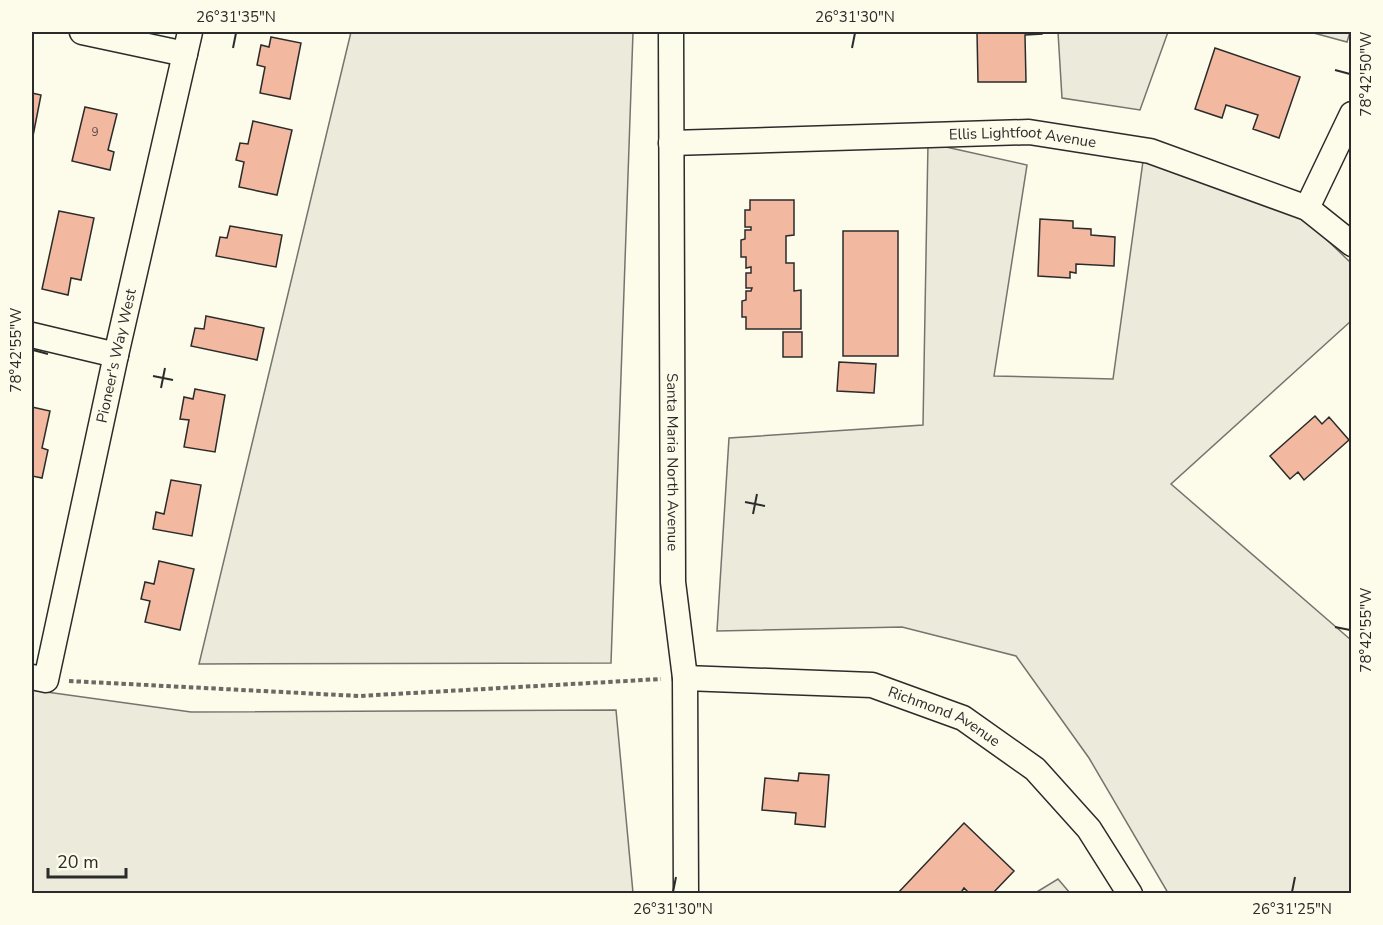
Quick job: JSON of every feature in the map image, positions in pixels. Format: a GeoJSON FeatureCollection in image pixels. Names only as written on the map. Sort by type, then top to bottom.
{"type":"FeatureCollection","features":[{"type":"Feature","properties":{"kind":"street"},"geometry":{"type":"LineString","coordinates":[[82,32],[187,43]]}},
{"type":"Feature","properties":{"kind":"street","name":"Santa Maria North Avenue"},"geometry":{"type":"LineString","coordinates":[[671,32],[673,582],[685,678],[686,894]]}},
{"type":"Feature","properties":{"kind":"street","name":"Pioneer's Way West"},"geometry":{"type":"LineString","coordinates":[[39,678],[187,43]]}},
{"type":"Feature","properties":{"kind":"street"},"geometry":{"type":"LineString","coordinates":[[1307,208],[1352,114]]}},
{"type":"Feature","properties":{"kind":"street","name":"Ellis Lightfoot Avenue"},"geometry":{"type":"LineString","coordinates":[[671,143],[1029,132],[1150,151],[1307,208],[1352,244]]}},
{"type":"Feature","properties":{"kind":"street"},"geometry":{"type":"LineString","coordinates":[[32,335],[116,355]]}},
{"type":"Feature","properties":{"kind":"street","name":"Richmond Avenue"},"geometry":{"type":"LineString","coordinates":[[685,678],[872,686],[963,718],[1035,769],[1089,829],[1130,894]]}},
{"type":"Feature","properties":{"kind":"path"},"geometry":{"type":"LineString","coordinates":[[39,678],[359,696],[685,678]]}},
{"type":"Feature","properties":{"kind":"shaded area"},"geometry":{"type":"Polygon","coordinates":[[[351,32],[633,32],[611,663],[199,664],[351,32]]]}},
{"type":"Feature","properties":{"kind":"shaded area"},"geometry":{"type":"Polygon","coordinates":[[[1058,32],[1168,32],[1140,110],[1062,98],[1058,32]]]}},
{"type":"Feature","properties":{"kind":"shaded area"},"geometry":{"type":"Polygon","coordinates":[[[1310,32],[1350,32],[1347,42],[1310,32]]]}},
{"type":"Feature","properties":{"kind":"shaded area"},"geometry":{"type":"Polygon","coordinates":[[[928,143],[1027,165],[994,376],[1113,379],[1144,154],[1274,189],[1351,263],[1351,321],[1171,484],[1351,640],[1351,893],[1168,893],[1089,758],[1016,656],[902,627],[717,631],[729,438],[923,425],[928,143]]]}},
{"type":"Feature","properties":{"kind":"shaded area"},"geometry":{"type":"Polygon","coordinates":[[[32,690],[191,712],[616,710],[633,893],[32,894],[32,690]]]}},
{"type":"Feature","properties":{"kind":"shaded area"},"geometry":{"type":"Polygon","coordinates":[[[1058,879],[1070,893],[1035,893],[1058,879]]]}},
{"type":"Feature","properties":{"kind":"building"},"geometry":{"type":"Polygon","coordinates":[[[977,32],[1042,32],[1042,34],[1025,35],[1026,82],[978,82],[977,32]]]}},
{"type":"Feature","properties":{"kind":"building"},"geometry":{"type":"Polygon","coordinates":[[[271,37],[301,43],[290,99],[260,93],[265,67],[257,65],[261,45],[269,47],[271,37]]]}},
{"type":"Feature","properties":{"kind":"building"},"geometry":{"type":"Polygon","coordinates":[[[1215,48],[1300,77],[1279,138],[1253,129],[1258,115],[1226,105],[1222,118],[1195,109],[1215,48]]]}},
{"type":"Feature","properties":{"kind":"building"},"geometry":{"type":"Polygon","coordinates":[[[32,93],[41,95],[32,141],[32,93]]]}},
{"type":"Feature","properties":{"kind":"building"},"geometry":{"type":"Polygon","coordinates":[[[85,107],[117,114],[108,150],[114,152],[110,170],[72,161],[85,107]]]}},
{"type":"Feature","properties":{"kind":"building"},"geometry":{"type":"Polygon","coordinates":[[[253,121],[292,130],[277,195],[239,187],[244,162],[236,160],[240,143],[248,144],[253,121]]]}},
{"type":"Feature","properties":{"kind":"building"},"geometry":{"type":"Polygon","coordinates":[[[750,200],[794,200],[794,235],[786,236],[786,263],[794,263],[794,291],[801,290],[801,329],[746,329],[746,317],[742,317],[742,301],[746,300],[746,291],[751,291],[752,288],[746,288],[746,273],[751,273],[751,267],[746,268],[746,257],[741,257],[741,240],[745,239],[745,230],[751,230],[751,227],[745,227],[745,210],[750,210],[750,200]]]}},
{"type":"Feature","properties":{"kind":"building"},"geometry":{"type":"Polygon","coordinates":[[[59,211],[94,218],[81,280],[71,278],[68,295],[42,289],[59,211]]]}},
{"type":"Feature","properties":{"kind":"building"},"geometry":{"type":"Polygon","coordinates":[[[1040,219],[1073,221],[1073,228],[1091,229],[1091,235],[1115,237],[1114,266],[1076,264],[1076,273],[1070,272],[1070,278],[1038,276],[1040,219]]]}},
{"type":"Feature","properties":{"kind":"building"},"geometry":{"type":"Polygon","coordinates":[[[230,226],[282,235],[276,267],[216,256],[220,237],[227,238],[230,226]]]}},
{"type":"Feature","properties":{"kind":"building"},"geometry":{"type":"Polygon","coordinates":[[[843,231],[898,231],[898,356],[843,356],[843,231]]]}},
{"type":"Feature","properties":{"kind":"building"},"geometry":{"type":"Polygon","coordinates":[[[206,316],[264,328],[257,360],[191,346],[195,328],[204,329],[206,316]]]}},
{"type":"Feature","properties":{"kind":"building"},"geometry":{"type":"Polygon","coordinates":[[[783,332],[802,332],[802,357],[783,357],[783,332]]]}},
{"type":"Feature","properties":{"kind":"building"},"geometry":{"type":"Polygon","coordinates":[[[839,362],[876,364],[874,393],[837,391],[839,362]]]}},
{"type":"Feature","properties":{"kind":"building"},"geometry":{"type":"Polygon","coordinates":[[[195,389],[225,395],[215,452],[184,447],[189,420],[180,419],[184,397],[193,399],[195,389]]]}},
{"type":"Feature","properties":{"kind":"building"},"geometry":{"type":"Polygon","coordinates":[[[32,407],[50,411],[42,448],[48,450],[42,478],[32,476],[32,407]]]}},
{"type":"Feature","properties":{"kind":"building"},"geometry":{"type":"Polygon","coordinates":[[[1315,416],[1322,424],[1329,417],[1349,440],[1304,480],[1298,472],[1290,479],[1270,456],[1315,416]]]}},
{"type":"Feature","properties":{"kind":"building"},"geometry":{"type":"Polygon","coordinates":[[[171,480],[201,485],[192,536],[153,529],[156,512],[164,514],[171,480]]]}},
{"type":"Feature","properties":{"kind":"building"},"geometry":{"type":"Polygon","coordinates":[[[159,561],[194,569],[180,630],[145,622],[150,601],[141,599],[145,582],[154,584],[159,561]]]}},
{"type":"Feature","properties":{"kind":"building"},"geometry":{"type":"Polygon","coordinates":[[[799,773],[829,775],[825,827],[795,824],[796,813],[762,810],[765,778],[798,781],[799,773]]]}},
{"type":"Feature","properties":{"kind":"building"},"geometry":{"type":"Polygon","coordinates":[[[964,823],[1014,871],[992,894],[970,894],[964,888],[960,894],[897,894],[964,823]]]}}]}
